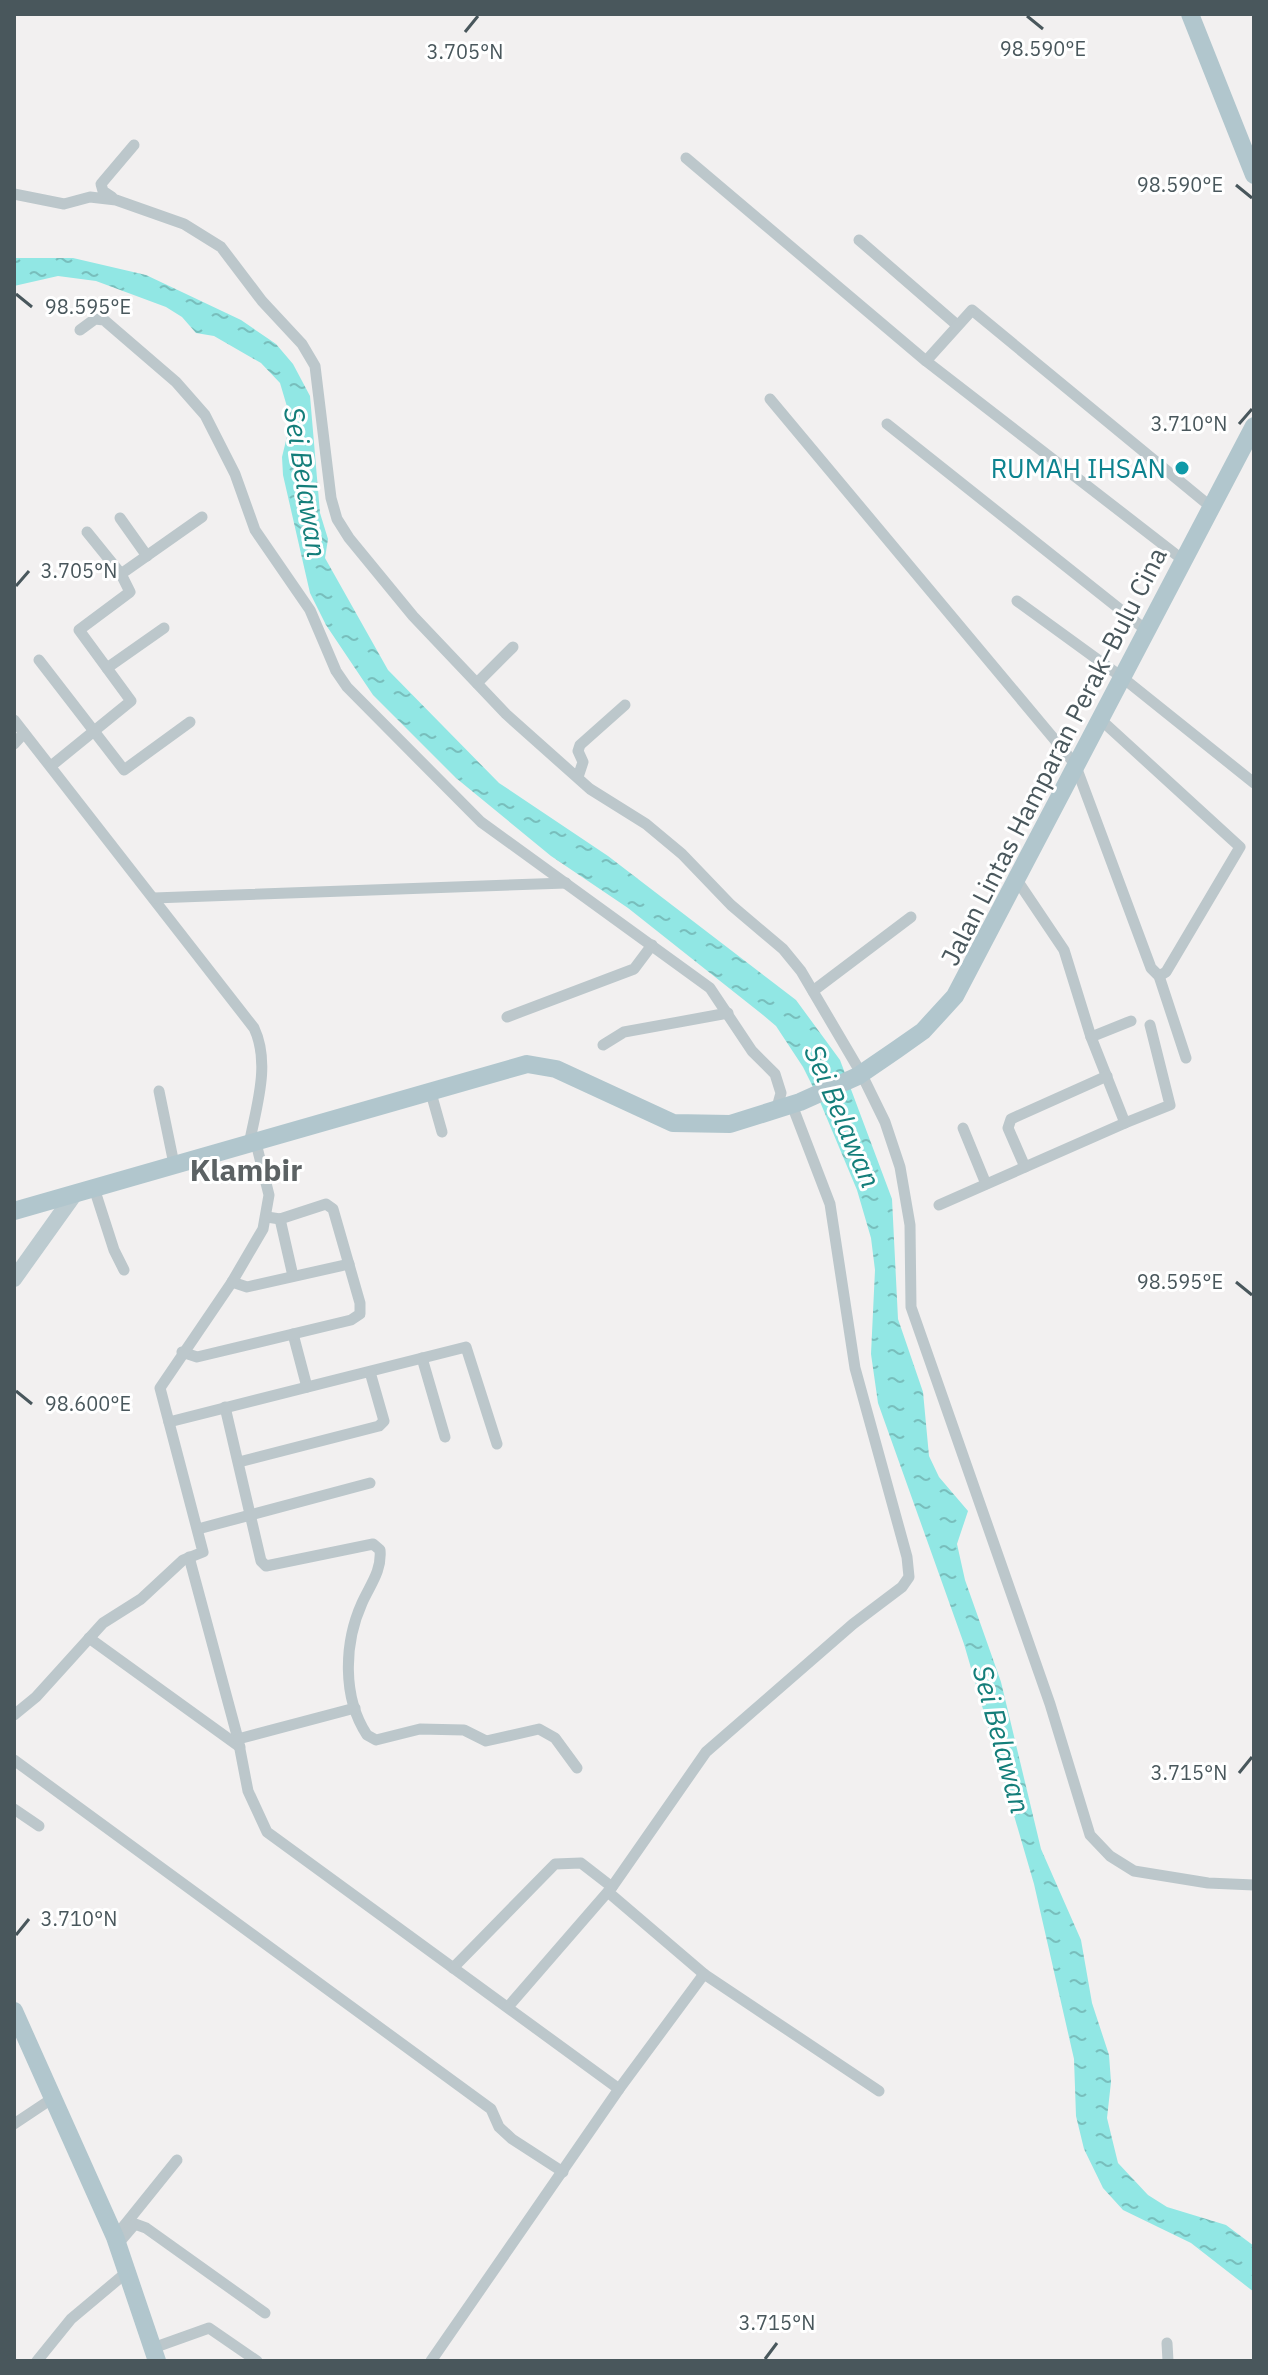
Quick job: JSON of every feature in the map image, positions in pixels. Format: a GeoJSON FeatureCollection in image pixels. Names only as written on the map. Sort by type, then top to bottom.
{"type":"FeatureCollection","features":[{"type":"Feature","properties":{"kind":"main road"},"geometry":{"type":"LineString","coordinates":[[1190,14],[1254,175]]}},
{"type":"Feature","properties":{"kind":"main road","name":"Jalan Lintas Hamparan Perak–Bulu Cina"},"geometry":{"type":"LineString","coordinates":[[789,1106],[860,1074],[923,1031],[955,996],[1254,426]]}},
{"type":"Feature","properties":{"kind":"main road"},"geometry":{"type":"LineString","coordinates":[[14,1211],[536,1064],[556,1069],[680,1125],[730,1124],[789,1106]]}},
{"type":"Feature","properties":{"kind":"main road"},"geometry":{"type":"LineString","coordinates":[[14,2011],[116,2241],[155,2355]]}},
{"type":"Feature","properties":{"kind":"street"},"geometry":{"type":"LineString","coordinates":[[116,200],[103,191],[101,184],[134,145]]}},
{"type":"Feature","properties":{"kind":"street"},"geometry":{"type":"LineString","coordinates":[[686,158],[926,361],[1183,560]]}},
{"type":"Feature","properties":{"kind":"street"},"geometry":{"type":"LineString","coordinates":[[14,194],[64,204],[90,197],[116,200],[184,224],[211,239],[302,344],[317,372],[331,498],[337,519],[413,616],[506,714],[578,777],[646,824],[682,854],[731,905],[783,949],[813,991],[885,1122],[900,1167],[911,1235],[911,1307],[1050,1704],[1090,1835],[1110,1856],[1134,1871],[1208,1883],[1254,1885]]}},
{"type":"Feature","properties":{"kind":"street"},"geometry":{"type":"LineString","coordinates":[[859,240],[957,325]]}},
{"type":"Feature","properties":{"kind":"street"},"geometry":{"type":"LineString","coordinates":[[926,361],[972,310],[1211,507]]}},
{"type":"Feature","properties":{"kind":"street"},"geometry":{"type":"LineString","coordinates":[[80,330],[95,319],[104,320],[132,340],[193,399],[219,439],[261,541],[310,610],[342,681],[418,762],[514,849],[699,979],[728,1013],[752,1051],[775,1074],[830,1204],[855,1368],[907,1557],[909,1577],[902,1587],[797,1671],[706,1752],[610,1889],[508,2007]]}},
{"type":"Feature","properties":{"kind":"street"},"geometry":{"type":"LineString","coordinates":[[770,399],[1075,764],[1151,968],[1159,976],[1186,1058]]}},
{"type":"Feature","properties":{"kind":"street"},"geometry":{"type":"LineString","coordinates":[[887,424],[1146,630]]}},
{"type":"Feature","properties":{"kind":"street"},"geometry":{"type":"LineString","coordinates":[[121,574],[202,517]]}},
{"type":"Feature","properties":{"kind":"street"},"geometry":{"type":"LineString","coordinates":[[120,518],[147,556]]}},
{"type":"Feature","properties":{"kind":"street"},"geometry":{"type":"LineString","coordinates":[[51,766],[131,701],[79,630],[130,592],[121,574],[87,532]]}},
{"type":"Feature","properties":{"kind":"street"},"geometry":{"type":"LineString","coordinates":[[1017,601],[1123,678],[1254,783]]}},
{"type":"Feature","properties":{"kind":"street"},"geometry":{"type":"LineString","coordinates":[[107,668],[164,628]]}},
{"type":"Feature","properties":{"kind":"street"},"geometry":{"type":"LineString","coordinates":[[477,683],[513,647]]}},
{"type":"Feature","properties":{"kind":"street"},"geometry":{"type":"LineString","coordinates":[[39,660],[93,733],[125,770],[190,722]]}},
{"type":"Feature","properties":{"kind":"street"},"geometry":{"type":"LineString","coordinates":[[578,777],[583,762],[578,751],[580,745],[625,705]]}},
{"type":"Feature","properties":{"kind":"street"},"geometry":{"type":"LineString","coordinates":[[1100,719],[1240,847],[1166,972],[1159,976]]}},
{"type":"Feature","properties":{"kind":"street"},"geometry":{"type":"LineString","coordinates":[[14,720],[249,1019],[259,1038],[262,1066],[253,1144],[269,1195],[267,1217],[232,1282],[160,1388],[203,1552],[168,1571],[137,1602],[103,1623],[36,1697],[14,1715]]}},
{"type":"Feature","properties":{"kind":"street"},"geometry":{"type":"LineString","coordinates":[[14,744],[24,733]]}},
{"type":"Feature","properties":{"kind":"street"},"geometry":{"type":"LineString","coordinates":[[1017,880],[1064,950],[1091,1037],[1125,1123]]}},
{"type":"Feature","properties":{"kind":"street"},"geometry":{"type":"LineString","coordinates":[[154,898],[566,883]]}},
{"type":"Feature","properties":{"kind":"street"},"geometry":{"type":"LineString","coordinates":[[813,991],[911,917]]}},
{"type":"Feature","properties":{"kind":"street"},"geometry":{"type":"LineString","coordinates":[[507,1017],[634,969],[652,945]]}},
{"type":"Feature","properties":{"kind":"street"},"geometry":{"type":"LineString","coordinates":[[603,1045],[624,1032],[728,1013]]}},
{"type":"Feature","properties":{"kind":"street"},"geometry":{"type":"LineString","coordinates":[[1091,1037],[1131,1021]]}},
{"type":"Feature","properties":{"kind":"street"},"geometry":{"type":"LineString","coordinates":[[939,1205],[1170,1105],[1150,1025]]}},
{"type":"Feature","properties":{"kind":"street"},"geometry":{"type":"LineString","coordinates":[[1025,1167],[1008,1128],[1011,1119],[1107,1076]]}},
{"type":"Feature","properties":{"kind":"street"},"geometry":{"type":"LineString","coordinates":[[159,1091],[174,1164]]}},
{"type":"Feature","properties":{"kind":"street"},"geometry":{"type":"LineString","coordinates":[[431,1093],[442,1132]]}},
{"type":"Feature","properties":{"kind":"street"},"geometry":{"type":"LineString","coordinates":[[963,1128],[986,1184]]}},
{"type":"Feature","properties":{"kind":"street"},"geometry":{"type":"LineString","coordinates":[[94,1188],[114,1250],[124,1270]]}},
{"type":"Feature","properties":{"kind":"street"},"geometry":{"type":"LineString","coordinates":[[14,1279],[74,1195]]}},
{"type":"Feature","properties":{"kind":"street"},"geometry":{"type":"LineString","coordinates":[[182,1352],[197,1357],[351,1320],[360,1314],[338,1217],[330,1206],[326,1204],[280,1219],[267,1217]]}},
{"type":"Feature","properties":{"kind":"street"},"geometry":{"type":"LineString","coordinates":[[280,1219],[293,1276]]}},
{"type":"Feature","properties":{"kind":"street"},"geometry":{"type":"LineString","coordinates":[[232,1282],[247,1287],[349,1264]]}},
{"type":"Feature","properties":{"kind":"street"},"geometry":{"type":"LineString","coordinates":[[293,1334],[307,1387]]}},
{"type":"Feature","properties":{"kind":"street"},"geometry":{"type":"LineString","coordinates":[[169,1422],[468,1348],[497,1444]]}},
{"type":"Feature","properties":{"kind":"street"},"geometry":{"type":"LineString","coordinates":[[422,1358],[445,1437]]}},
{"type":"Feature","properties":{"kind":"street"},"geometry":{"type":"LineString","coordinates":[[239,1462],[379,1426],[384,1421],[370,1372]]}},
{"type":"Feature","properties":{"kind":"street"},"geometry":{"type":"LineString","coordinates":[[225,1407],[266,1566],[373,1544],[378,1547],[379,1569],[354,1622],[348,1649],[355,1708],[360,1726],[367,1735],[376,1740],[435,1729],[464,1730],[486,1741],[539,1729],[555,1738],[577,1768]]}},
{"type":"Feature","properties":{"kind":"street"},"geometry":{"type":"LineString","coordinates":[[198,1529],[370,1483]]}},
{"type":"Feature","properties":{"kind":"street"},"geometry":{"type":"LineString","coordinates":[[189,1557],[239,1743],[248,1791],[267,1832],[619,2089]]}},
{"type":"Feature","properties":{"kind":"street"},"geometry":{"type":"LineString","coordinates":[[89,1638],[239,1743]]}},
{"type":"Feature","properties":{"kind":"street"},"geometry":{"type":"LineString","coordinates":[[239,1743],[355,1708]]}},
{"type":"Feature","properties":{"kind":"street"},"geometry":{"type":"LineString","coordinates":[[14,1760],[491,2109],[499,2127],[512,2139],[563,2172]]}},
{"type":"Feature","properties":{"kind":"street"},"geometry":{"type":"LineString","coordinates":[[14,1809],[39,1826]]}},
{"type":"Feature","properties":{"kind":"street"},"geometry":{"type":"LineString","coordinates":[[453,1968],[555,1864],[581,1863],[704,1974],[879,2091]]}},
{"type":"Feature","properties":{"kind":"street"},"geometry":{"type":"LineString","coordinates":[[449,2361],[434,2357],[619,2089],[704,1974]]}},
{"type":"Feature","properties":{"kind":"street"},"geometry":{"type":"LineString","coordinates":[[14,2124],[53,2098]]}},
{"type":"Feature","properties":{"kind":"street"},"geometry":{"type":"LineString","coordinates":[[116,2241],[177,2160]]}},
{"type":"Feature","properties":{"kind":"street"},"geometry":{"type":"LineString","coordinates":[[116,2241],[135,2224],[146,2228],[265,2313]]}},
{"type":"Feature","properties":{"kind":"street"},"geometry":{"type":"LineString","coordinates":[[37,2361],[71,2319],[127,2272]]}},
{"type":"Feature","properties":{"kind":"street"},"geometry":{"type":"LineString","coordinates":[[155,2355],[209,2328],[257,2361]]}},
{"type":"Feature","properties":{"kind":"street"},"geometry":{"type":"LineString","coordinates":[[1167,2343],[1168,2361]]}},
{"type":"Feature","properties":{"kind":"water","name":"Sei Belawan"},"geometry":{"type":"Polygon","coordinates":[[[14,258],[73,258],[146,275],[241,320],[276,344],[293,364],[310,396],[320,513],[328,539],[325,558],[388,670],[499,783],[608,856],[796,1000],[840,1060],[892,1199],[898,1319],[923,1392],[929,1456],[939,1477],[968,1511],[957,1544],[965,1580],[1001,1682],[1041,1849],[1081,1940],[1092,2003],[1109,2055],[1111,2082],[1107,2118],[1118,2163],[1148,2195],[1167,2207],[1226,2225],[1254,2246],[1254,2292],[1191,2243],[1123,2210],[1103,2188],[1084,2149],[1076,2116],[1074,2059],[1034,1884],[964,1644],[878,1403],[871,1354],[875,1270],[871,1238],[857,1190],[803,1067],[776,1026],[628,908],[551,856],[456,778],[373,695],[326,625],[310,593],[283,475],[282,457],[291,420],[280,383],[261,363],[214,336],[196,333],[182,317],[166,307],[96,281],[58,276],[14,286],[14,258]]]}},
{"type":"Feature","properties":{"kind":"place","name":"RUMAH IHSAN"},"geometry":{"type":"Point","coordinates":[1182,468]}},
{"type":"Feature","properties":{"kind":"district","name":"Klambir"},"geometry":{"type":"Point","coordinates":[246,1169]}}]}
